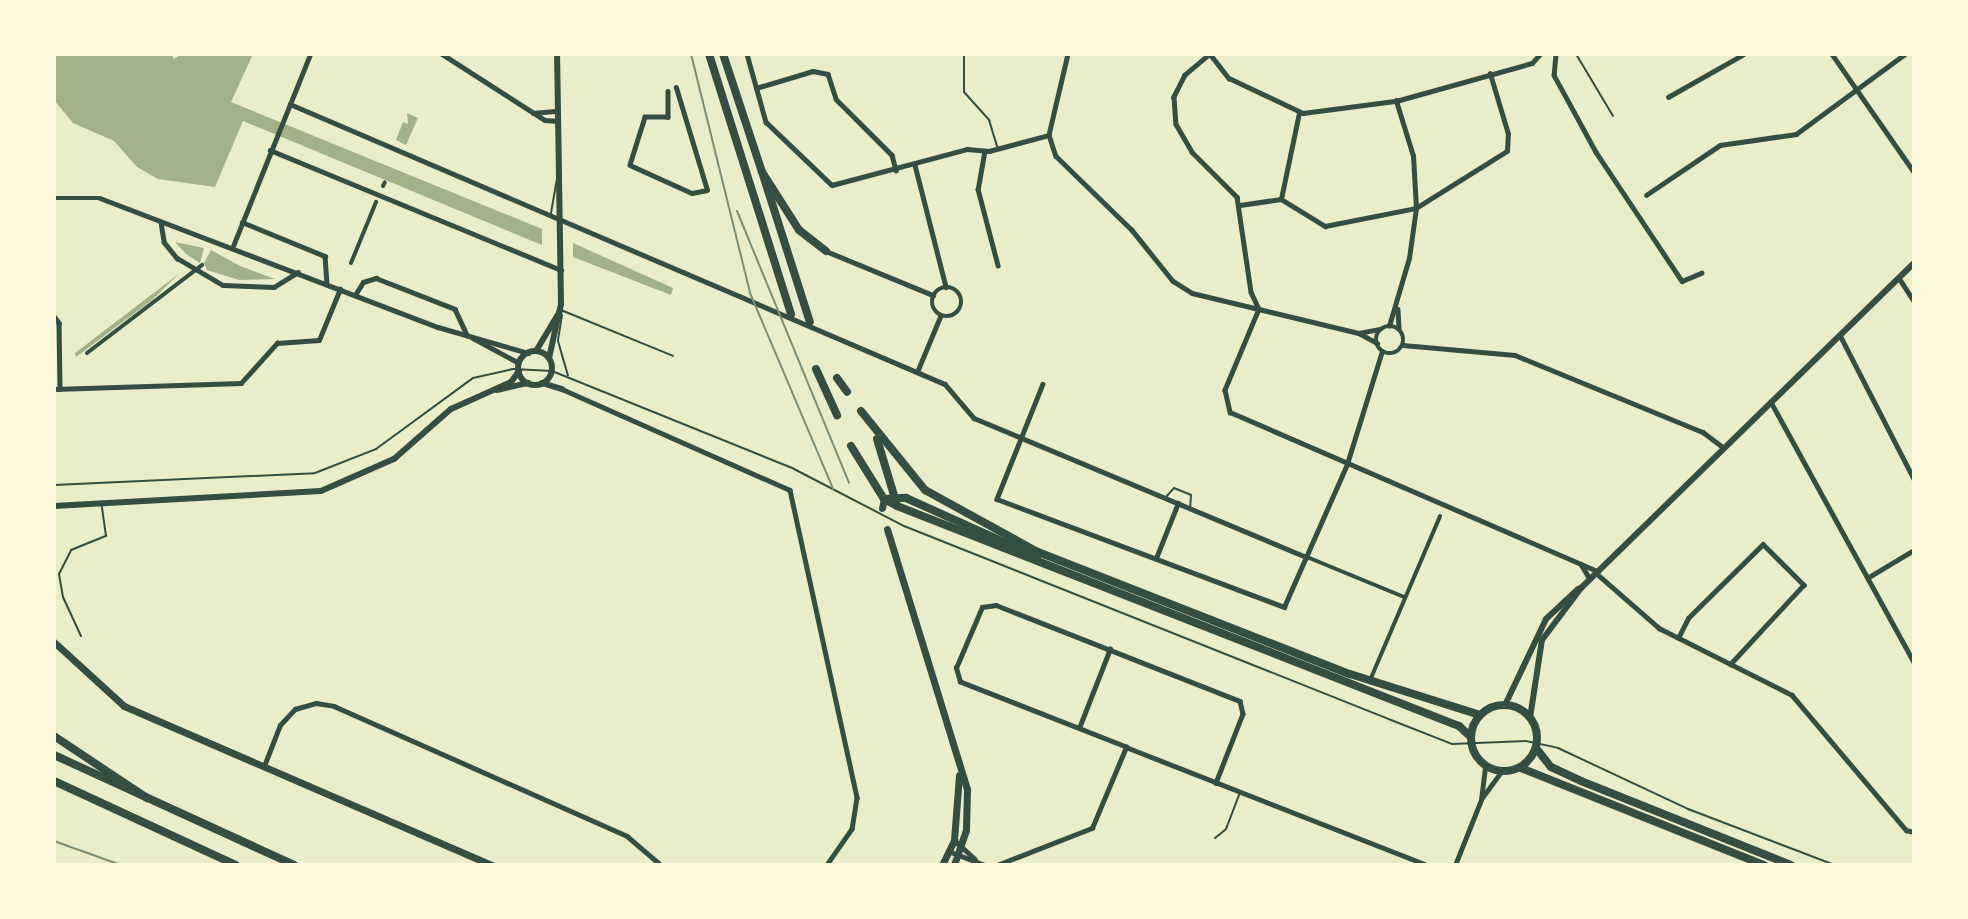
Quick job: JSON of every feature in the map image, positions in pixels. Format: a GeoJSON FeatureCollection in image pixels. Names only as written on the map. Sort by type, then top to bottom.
{"type":"FeatureCollection","features":[{"type":"Feature","properties":{"kind":"main road"},"geometry":{"type":"LineString","coordinates":[[709,54],[791,314]]}},
{"type":"Feature","properties":{"kind":"main road"},"geometry":{"type":"LineString","coordinates":[[723,54],[810,322]]}},
{"type":"Feature","properties":{"kind":"main road"},"geometry":{"type":"LineString","coordinates":[[762,172],[799,230],[826,251]]}},
{"type":"Feature","properties":{"kind":"main road"},"geometry":{"type":"LineString","coordinates":[[816,369],[837,415]]}},
{"type":"Feature","properties":{"kind":"main road"},"geometry":{"type":"LineString","coordinates":[[837,378],[847,392]]}},
{"type":"Feature","properties":{"kind":"main road"},"geometry":{"type":"LineString","coordinates":[[861,411],[909,476],[927,492],[1084,571],[1350,674],[1480,715],[1505,705],[1530,718],[1537,745],[1551,766],[1581,781],[1791,865]]}},
{"type":"Feature","properties":{"kind":"main road"},"geometry":{"type":"LineString","coordinates":[[871,424],[895,497],[896,510]]}},
{"type":"Feature","properties":{"kind":"main road"},"geometry":{"type":"LineString","coordinates":[[851,446],[884,499],[896,510],[1459,726],[1471,741],[1485,766],[1502,772],[1521,768],[1764,865]]}},
{"type":"Feature","properties":{"kind":"main road"},"geometry":{"type":"LineString","coordinates":[[884,499],[895,497],[1072,572],[1084,571]]}},
{"type":"Feature","properties":{"kind":"main road"},"geometry":{"type":"LineString","coordinates":[[882,508],[884,499]]}},
{"type":"Feature","properties":{"kind":"main road"},"geometry":{"type":"LineString","coordinates":[[887,529],[968,807],[963,846],[954,865]]}},
{"type":"Feature","properties":{"kind":"main road"},"geometry":{"type":"LineString","coordinates":[[892,542],[895,534]]}},
{"type":"Feature","properties":{"kind":"main road"},"geometry":{"type":"LineString","coordinates":[[54,642],[109,697],[492,865]]}},
{"type":"Feature","properties":{"kind":"main road"},"geometry":{"type":"LineString","coordinates":[[1471,741],[1480,715]]}},
{"type":"Feature","properties":{"kind":"main road"},"geometry":{"type":"LineString","coordinates":[[54,736],[149,801]]}},
{"type":"Feature","properties":{"kind":"main road"},"geometry":{"type":"LineString","coordinates":[[1521,768],[1537,745]]}},
{"type":"Feature","properties":{"kind":"main road"},"geometry":{"type":"LineString","coordinates":[[54,755],[149,801],[294,865]]}},
{"type":"Feature","properties":{"kind":"main road"},"geometry":{"type":"LineString","coordinates":[[942,865],[951,852],[954,840],[959,770]]}},
{"type":"Feature","properties":{"kind":"main road"},"geometry":{"type":"LineString","coordinates":[[54,781],[236,865]]}},
{"type":"Feature","properties":{"kind":"street"},"geometry":{"type":"LineString","coordinates":[[233,246],[275,136],[310,54]]}},
{"type":"Feature","properties":{"kind":"street"},"geometry":{"type":"LineString","coordinates":[[557,54],[561,310],[549,358],[551,374],[562,389]]}},
{"type":"Feature","properties":{"kind":"street"},"geometry":{"type":"LineString","coordinates":[[747,54],[756,88],[772,132],[825,182],[841,185],[967,149],[985,151],[997,149],[1049,135]]}},
{"type":"Feature","properties":{"kind":"street"},"geometry":{"type":"LineString","coordinates":[[1043,384],[998,498],[1284,607],[1347,464],[1382,360],[1382,351],[1377,343],[1359,333],[1192,293],[1173,282],[1132,230],[1056,156],[1049,135],[1068,54]]}},
{"type":"Feature","properties":{"kind":"street"},"geometry":{"type":"LineString","coordinates":[[1540,54],[1532,63],[1396,101],[1299,113],[1229,78],[1210,54],[1185,75],[1174,97],[1176,124],[1192,152],[1227,181],[1240,205],[1251,292],[1259,309],[1225,390],[1230,412],[1597,572],[1648,621],[1792,695],[1906,830],[1914,832]]}},
{"type":"Feature","properties":{"kind":"street"},"geometry":{"type":"LineString","coordinates":[[1556,54],[1554,75],[1596,152],[1682,281],[1701,273]]}},
{"type":"Feature","properties":{"kind":"street"},"geometry":{"type":"LineString","coordinates":[[1668,97],[1744,54]]}},
{"type":"Feature","properties":{"kind":"street"},"geometry":{"type":"LineString","coordinates":[[1832,54],[1914,172]]}},
{"type":"Feature","properties":{"kind":"street"},"geometry":{"type":"LineString","coordinates":[[1646,195],[1720,145],[1797,134],[1905,54]]}},
{"type":"Feature","properties":{"kind":"street"},"geometry":{"type":"LineString","coordinates":[[446,55],[533,113],[558,121]]}},
{"type":"Feature","properties":{"kind":"street"},"geometry":{"type":"LineString","coordinates":[[756,88],[813,71],[828,74],[836,99],[892,155],[896,170]]}},
{"type":"Feature","properties":{"kind":"street"},"geometry":{"type":"LineString","coordinates":[[1240,205],[1281,199],[1324,226],[1416,208],[1508,151],[1508,134],[1490,74]]}},
{"type":"Feature","properties":{"kind":"street"},"geometry":{"type":"LineString","coordinates":[[668,91],[668,117],[645,117],[630,165],[692,193],[707,190],[676,88]]}},
{"type":"Feature","properties":{"kind":"street"},"geometry":{"type":"LineString","coordinates":[[1396,101],[1413,156],[1416,208],[1398,307],[1399,329],[1404,337],[1416,343],[1460,353],[1515,356],[1702,432],[1724,448]]}},
{"type":"Feature","properties":{"kind":"street"},"geometry":{"type":"LineString","coordinates":[[290,104],[551,213],[560,221],[747,302],[917,372],[951,388],[974,418],[1404,597]]}},
{"type":"Feature","properties":{"kind":"street"},"geometry":{"type":"LineString","coordinates":[[533,113],[557,111]]}},
{"type":"Feature","properties":{"kind":"street"},"geometry":{"type":"LineString","coordinates":[[1281,199],[1299,113]]}},
{"type":"Feature","properties":{"kind":"street"},"geometry":{"type":"LineString","coordinates":[[270,150],[561,270]]}},
{"type":"Feature","properties":{"kind":"street"},"geometry":{"type":"LineString","coordinates":[[985,151],[978,189],[998,265]]}},
{"type":"Feature","properties":{"kind":"street"},"geometry":{"type":"LineString","coordinates":[[915,165],[946,287]]}},
{"type":"Feature","properties":{"kind":"street"},"geometry":{"type":"LineString","coordinates":[[54,198],[85,195],[233,246],[355,295],[467,335],[519,368],[528,383]]}},
{"type":"Feature","properties":{"kind":"street"},"geometry":{"type":"LineString","coordinates":[[351,262],[376,202]]}},
{"type":"Feature","properties":{"kind":"street"},"geometry":{"type":"LineString","coordinates":[[161,222],[164,242],[194,272],[248,290],[285,284],[298,272]]}},
{"type":"Feature","properties":{"kind":"street"},"geometry":{"type":"LineString","coordinates":[[242,222],[325,256],[327,283]]}},
{"type":"Feature","properties":{"kind":"street"},"geometry":{"type":"LineString","coordinates":[[826,251],[933,295]]}},
{"type":"Feature","properties":{"kind":"street"},"geometry":{"type":"LineString","coordinates":[[1505,705],[1546,619],[1581,588],[1914,263]]}},
{"type":"Feature","properties":{"kind":"street"},"geometry":{"type":"LineString","coordinates":[[87,353],[202,265]]}},
{"type":"Feature","properties":{"kind":"street"},"geometry":{"type":"LineString","coordinates":[[355,295],[363,282],[376,278],[455,309],[467,335]]}},
{"type":"Feature","properties":{"kind":"street"},"geometry":{"type":"LineString","coordinates":[[1899,278],[1914,301]]}},
{"type":"Feature","properties":{"kind":"street"},"geometry":{"type":"LineString","coordinates":[[946,287],[956,290],[962,303],[955,316],[940,317],[931,305],[933,295],[946,287]]}},
{"type":"Feature","properties":{"kind":"street"},"geometry":{"type":"LineString","coordinates":[[54,316],[59,323],[57,389],[241,383],[278,343],[319,339],[340,289]]}},
{"type":"Feature","properties":{"kind":"street"},"geometry":{"type":"LineString","coordinates":[[1389,326],[1398,307]]}},
{"type":"Feature","properties":{"kind":"street"},"geometry":{"type":"LineString","coordinates":[[536,351],[561,310]]}},
{"type":"Feature","properties":{"kind":"street"},"geometry":{"type":"LineString","coordinates":[[917,372],[940,317]]}},
{"type":"Feature","properties":{"kind":"street"},"geometry":{"type":"LineString","coordinates":[[1359,333],[1389,326],[1399,329]]}},
{"type":"Feature","properties":{"kind":"street"},"geometry":{"type":"LineString","coordinates":[[1377,343],[1381,329]]}},
{"type":"Feature","properties":{"kind":"street"},"geometry":{"type":"LineString","coordinates":[[1840,335],[1914,479]]}},
{"type":"Feature","properties":{"kind":"street"},"geometry":{"type":"LineString","coordinates":[[1403,345],[1404,337]]}},
{"type":"Feature","properties":{"kind":"street"},"geometry":{"type":"LineString","coordinates":[[473,338],[528,353],[536,351],[549,358]]}},
{"type":"Feature","properties":{"kind":"street"},"geometry":{"type":"LineString","coordinates":[[1382,360],[1403,345],[1416,343]]}},
{"type":"Feature","properties":{"kind":"street"},"geometry":{"type":"LineString","coordinates":[[1382,351],[1391,354]]}},
{"type":"Feature","properties":{"kind":"street"},"geometry":{"type":"LineString","coordinates":[[496,390],[519,368],[528,353]]}},
{"type":"Feature","properties":{"kind":"street"},"geometry":{"type":"LineString","coordinates":[[542,383],[551,374]]}},
{"type":"Feature","properties":{"kind":"street"},"geometry":{"type":"LineString","coordinates":[[54,506],[101,501],[321,490],[384,465],[460,403],[496,390],[528,383],[542,383],[562,389],[790,490],[857,798],[852,829],[827,865]]}},
{"type":"Feature","properties":{"kind":"street"},"geometry":{"type":"LineString","coordinates":[[1771,402],[1914,662]]}},
{"type":"Feature","properties":{"kind":"street"},"geometry":{"type":"LineString","coordinates":[[1156,558],[1178,503]]}},
{"type":"Feature","properties":{"kind":"street"},"geometry":{"type":"LineString","coordinates":[[54,511],[69,506]]}},
{"type":"Feature","properties":{"kind":"street"},"geometry":{"type":"LineString","coordinates":[[1371,678],[1440,516]]}},
{"type":"Feature","properties":{"kind":"street"},"geometry":{"type":"LineString","coordinates":[[1678,638],[1688,618],[1763,544],[1804,585],[1731,664]]}},
{"type":"Feature","properties":{"kind":"street"},"geometry":{"type":"LineString","coordinates":[[1869,577],[1914,550]]}},
{"type":"Feature","properties":{"kind":"street"},"geometry":{"type":"LineString","coordinates":[[1581,564],[1590,579]]}},
{"type":"Feature","properties":{"kind":"street"},"geometry":{"type":"LineString","coordinates":[[1530,718],[1542,640],[1581,588]]}},
{"type":"Feature","properties":{"kind":"street"},"geometry":{"type":"LineString","coordinates":[[1216,783],[1243,714],[1240,701],[996,605],[978,611],[956,668],[960,682],[1216,783],[1427,865]]}},
{"type":"Feature","properties":{"kind":"street"},"geometry":{"type":"LineString","coordinates":[[1079,728],[1110,649]]}},
{"type":"Feature","properties":{"kind":"street"},"geometry":{"type":"LineString","coordinates":[[264,766],[280,725],[295,709],[316,703],[334,706],[627,836],[661,865]]}},
{"type":"Feature","properties":{"kind":"street"},"geometry":{"type":"LineString","coordinates":[[997,865],[1092,828],[1126,747]]}},
{"type":"Feature","properties":{"kind":"street"},"geometry":{"type":"LineString","coordinates":[[1481,800],[1485,766]]}},
{"type":"Feature","properties":{"kind":"street"},"geometry":{"type":"LineString","coordinates":[[1455,865],[1481,800],[1502,772]]}},
{"type":"Feature","properties":{"kind":"street"},"geometry":{"type":"LineString","coordinates":[[954,840],[963,846],[975,860]]}},
{"type":"Feature","properties":{"kind":"street"},"geometry":{"type":"LineString","coordinates":[[951,852],[959,857],[975,860],[985,865]]}},
{"type":"Feature","properties":{"kind":"lane"},"geometry":{"type":"LineString","coordinates":[[964,54],[964,92],[989,120],[997,149]]}},
{"type":"Feature","properties":{"kind":"lane"},"geometry":{"type":"LineString","coordinates":[[1576,54],[1613,116]]}},
{"type":"Feature","properties":{"kind":"lane"},"geometry":{"type":"LineString","coordinates":[[551,213],[559,171]]}},
{"type":"Feature","properties":{"kind":"lane"},"geometry":{"type":"LineString","coordinates":[[568,375],[558,341],[561,310],[673,356]]}},
{"type":"Feature","properties":{"kind":"lane"},"geometry":{"type":"LineString","coordinates":[[54,485],[276,479],[323,471],[382,445],[456,386],[519,368],[568,375],[1067,593],[1444,741],[1537,745],[1835,865]]}},
{"type":"Feature","properties":{"kind":"lane"},"geometry":{"type":"LineString","coordinates":[[1165,498],[1174,488],[1191,495],[1190,508]]}},
{"type":"Feature","properties":{"kind":"lane"},"geometry":{"type":"LineString","coordinates":[[81,636],[63,597],[59,574],[71,550],[106,536],[101,501]]}},
{"type":"Feature","properties":{"kind":"lane"},"geometry":{"type":"LineString","coordinates":[[1215,838],[1226,829],[1240,792]]}},
{"type":"Feature","properties":{"kind":"shaded area"},"geometry":{"type":"Polygon","coordinates":[[[54,54],[171,54],[174,59],[182,54],[253,54],[231,102],[542,229],[542,245],[243,121],[215,187],[158,179],[137,167],[114,141],[73,123],[54,100],[54,54]]]}},
{"type":"Feature","properties":{"kind":"shaded area"},"geometry":{"type":"Polygon","coordinates":[[[407,113],[418,118],[406,145],[396,140],[403,122],[408,124],[407,113]]]}},
{"type":"Feature","properties":{"kind":"shaded area"},"geometry":{"type":"Polygon","coordinates":[[[175,242],[204,248],[200,263],[186,254],[175,242]]]}},
{"type":"Feature","properties":{"kind":"shaded area"},"geometry":{"type":"Polygon","coordinates":[[[573,243],[673,288],[671,295],[573,257],[573,243]]]}},
{"type":"Feature","properties":{"kind":"shaded area"},"geometry":{"type":"Polygon","coordinates":[[[211,250],[240,266],[275,279],[239,280],[207,270],[204,263],[211,250]]]}},
{"type":"Feature","properties":{"kind":"shaded area"},"geometry":{"type":"Polygon","coordinates":[[[180,273],[152,300],[76,357],[75,353],[180,273]]]}},
{"type":"Feature","properties":{"kind":"railway"},"geometry":{"type":"LineString","coordinates":[[691,54],[750,293],[833,489]]}},
{"type":"Feature","properties":{"kind":"railway"},"geometry":{"type":"LineString","coordinates":[[737,211],[849,483]]}},
{"type":"Feature","properties":{"kind":"railway"},"geometry":{"type":"LineString","coordinates":[[54,841],[121,865]]}}]}
